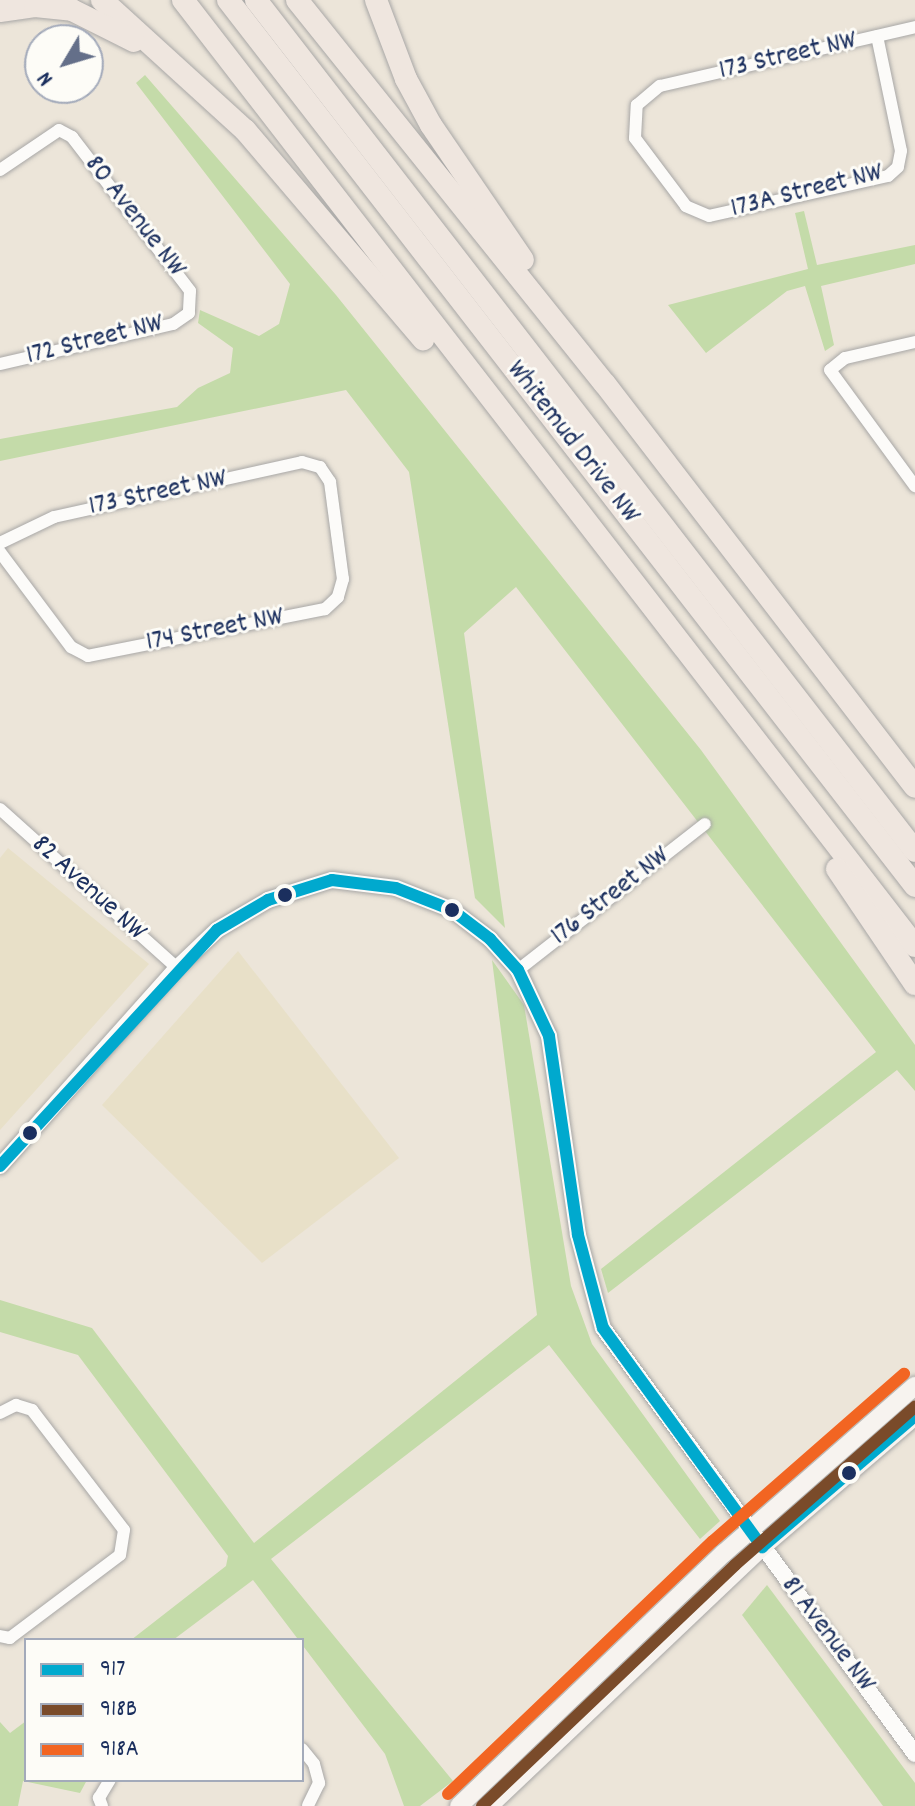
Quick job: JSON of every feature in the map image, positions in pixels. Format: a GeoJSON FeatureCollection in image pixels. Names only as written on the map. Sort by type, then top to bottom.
{"type":"FeatureCollection","features":[{"type":"Feature","properties":{"kind":"highway"},"geometry":{"type":"LineString","coordinates":[[102,0],[245,130],[441,360],[500,416]]}},
{"type":"Feature","properties":{"kind":"highway"},"geometry":{"type":"LineString","coordinates":[[183,0],[500,416],[915,946]]}},
{"type":"Feature","properties":{"kind":"highway","name":"Whitemud Drive NW"},"geometry":{"type":"LineString","coordinates":[[228,0],[915,886]]}},
{"type":"Feature","properties":{"kind":"highway","name":"Whitemud Drive NW"},"geometry":{"type":"LineString","coordinates":[[256,0],[915,851]]}},
{"type":"Feature","properties":{"kind":"highway"},"geometry":{"type":"LineString","coordinates":[[297,0],[605,384],[915,787]]}},
{"type":"Feature","properties":{"kind":"highway"},"geometry":{"type":"LineString","coordinates":[[376,0],[406,79],[431,125],[605,384]]}},
{"type":"Feature","properties":{"kind":"highway"},"geometry":{"type":"LineString","coordinates":[[0,11],[35,6],[72,10],[122,33],[181,74]]}},
{"type":"Feature","properties":{"kind":"highway"},"geometry":{"type":"LineString","coordinates":[[796,630],[915,769]]}},
{"type":"Feature","properties":{"kind":"highway"},"geometry":{"type":"LineString","coordinates":[[691,658],[915,984]]}},
{"type":"Feature","properties":{"kind":"main road"},"geometry":{"type":"LineString","coordinates":[[459,1806],[750,1530],[915,1386]]}},
{"type":"Feature","properties":{"kind":"main road"},"geometry":{"type":"LineString","coordinates":[[489,1806],[762,1547],[915,1416]]}},
{"type":"Feature","properties":{"kind":"street","name":"173 Street NW"},"geometry":{"type":"LineString","coordinates":[[709,216],[686,206],[635,138],[637,105],[660,86],[915,27]]}},
{"type":"Feature","properties":{"kind":"street","name":"173A Street NW"},"geometry":{"type":"LineString","coordinates":[[709,216],[881,178],[901,162],[877,36]]}},
{"type":"Feature","properties":{"kind":"street","name":"80 Avenue NW"},"geometry":{"type":"LineString","coordinates":[[0,170],[59,130],[72,137],[190,291],[189,313]]}},
{"type":"Feature","properties":{"kind":"street","name":"172 Street NW"},"geometry":{"type":"LineString","coordinates":[[0,364],[173,324],[189,313]]}},
{"type":"Feature","properties":{"kind":"street"},"geometry":{"type":"LineString","coordinates":[[915,342],[839,360],[830,370],[915,486]]}},
{"type":"Feature","properties":{"kind":"street","name":"173 Street NW"},"geometry":{"type":"LineString","coordinates":[[0,543],[54,517],[302,462],[320,467],[330,482],[343,579],[338,597]]}},
{"type":"Feature","properties":{"kind":"street","name":"174 Street NW"},"geometry":{"type":"LineString","coordinates":[[0,552],[71,647],[88,656],[325,609],[338,597]]}},
{"type":"Feature","properties":{"kind":"street","name":"82 Avenue NW"},"geometry":{"type":"LineString","coordinates":[[0,809],[177,968]]}},
{"type":"Feature","properties":{"kind":"street","name":"176 Street NW"},"geometry":{"type":"LineString","coordinates":[[518,970],[705,824]]}},
{"type":"Feature","properties":{"kind":"street","name":"81 Avenue NW"},"geometry":{"type":"LineString","coordinates":[[177,968],[217,930],[268,900],[332,880],[396,888],[452,910],[490,939],[518,970],[549,1036],[578,1235],[603,1328],[914,1749]]}},
{"type":"Feature","properties":{"kind":"street"},"geometry":{"type":"LineString","coordinates":[[0,1166],[177,968]]}},
{"type":"Feature","properties":{"kind":"street"},"geometry":{"type":"LineString","coordinates":[[0,1413],[16,1405],[32,1410],[124,1530],[120,1555],[5,1637]]}},
{"type":"Feature","properties":{"kind":"street"},"geometry":{"type":"LineString","coordinates":[[304,1752],[314,1764],[319,1783],[308,1806]]}},
{"type":"Feature","properties":{"kind":"street"},"geometry":{"type":"LineString","coordinates":[[102,1806],[107,1782]]}},
{"type":"Feature","properties":{"kind":"shaded area"},"geometry":{"type":"Polygon","coordinates":[[[8,848],[149,964],[0,1130],[0,858],[8,848]]]}},
{"type":"Feature","properties":{"kind":"shaded area"},"geometry":{"type":"Polygon","coordinates":[[[238,951],[399,1158],[262,1263],[102,1105],[238,951]]]}},
{"type":"Feature","properties":{"kind":"green space"},"geometry":{"type":"Polygon","coordinates":[[[145,75],[336,295],[701,750],[915,1045],[915,1091],[897,1070],[608,1293],[601,1269],[876,1052],[516,587],[464,633],[505,928],[475,898],[409,472],[346,390],[0,461],[0,439],[177,407],[198,388],[230,373],[233,348],[198,323],[200,310],[259,336],[279,324],[290,284],[136,83],[145,75]]]}},
{"type":"Feature","properties":{"kind":"green space"},"geometry":{"type":"Polygon","coordinates":[[[804,211],[817,265],[915,245],[915,264],[821,286],[834,345],[825,351],[805,286],[787,291],[706,353],[668,305],[808,269],[795,213],[804,211]]]}},
{"type":"Feature","properties":{"kind":"green space"},"geometry":{"type":"Polygon","coordinates":[[[492,960],[524,1005],[571,1286],[592,1344],[720,1521],[700,1539],[549,1345],[271,1559],[453,1781],[420,1806],[404,1806],[385,1754],[304,1647],[304,1638],[297,1638],[253,1580],[176,1638],[134,1638],[226,1566],[228,1556],[78,1355],[0,1332],[0,1300],[92,1328],[254,1543],[537,1315],[492,960]]]}},
{"type":"Feature","properties":{"kind":"green space"},"geometry":{"type":"Polygon","coordinates":[[[767,1585],[915,1783],[915,1806],[883,1806],[742,1615],[767,1585]]]}},
{"type":"Feature","properties":{"kind":"green space"},"geometry":{"type":"Polygon","coordinates":[[[0,1722],[10,1733],[24,1722],[24,1781],[18,1806],[0,1806],[0,1722]]]}},
{"type":"Feature","properties":{"kind":"green space"},"geometry":{"type":"Polygon","coordinates":[[[28,1782],[86,1782],[80,1793],[28,1782]]]}},
{"type":"Feature","properties":{"kind":"transit line","name":"917"},"geometry":{"type":"LineString","coordinates":[[0,1166],[217,930],[268,900],[332,880],[396,888],[452,910],[490,939],[518,970],[549,1036],[578,1235],[603,1328],[762,1547],[915,1416]]}},
{"type":"Feature","properties":{"kind":"transit line","name":"918A"},"geometry":{"type":"LineString","coordinates":[[448,1794],[713,1541],[904,1374]]}},
{"type":"Feature","properties":{"kind":"transit line","name":"918B"},"geometry":{"type":"LineString","coordinates":[[482,1806],[735,1565],[915,1407]]}}]}
